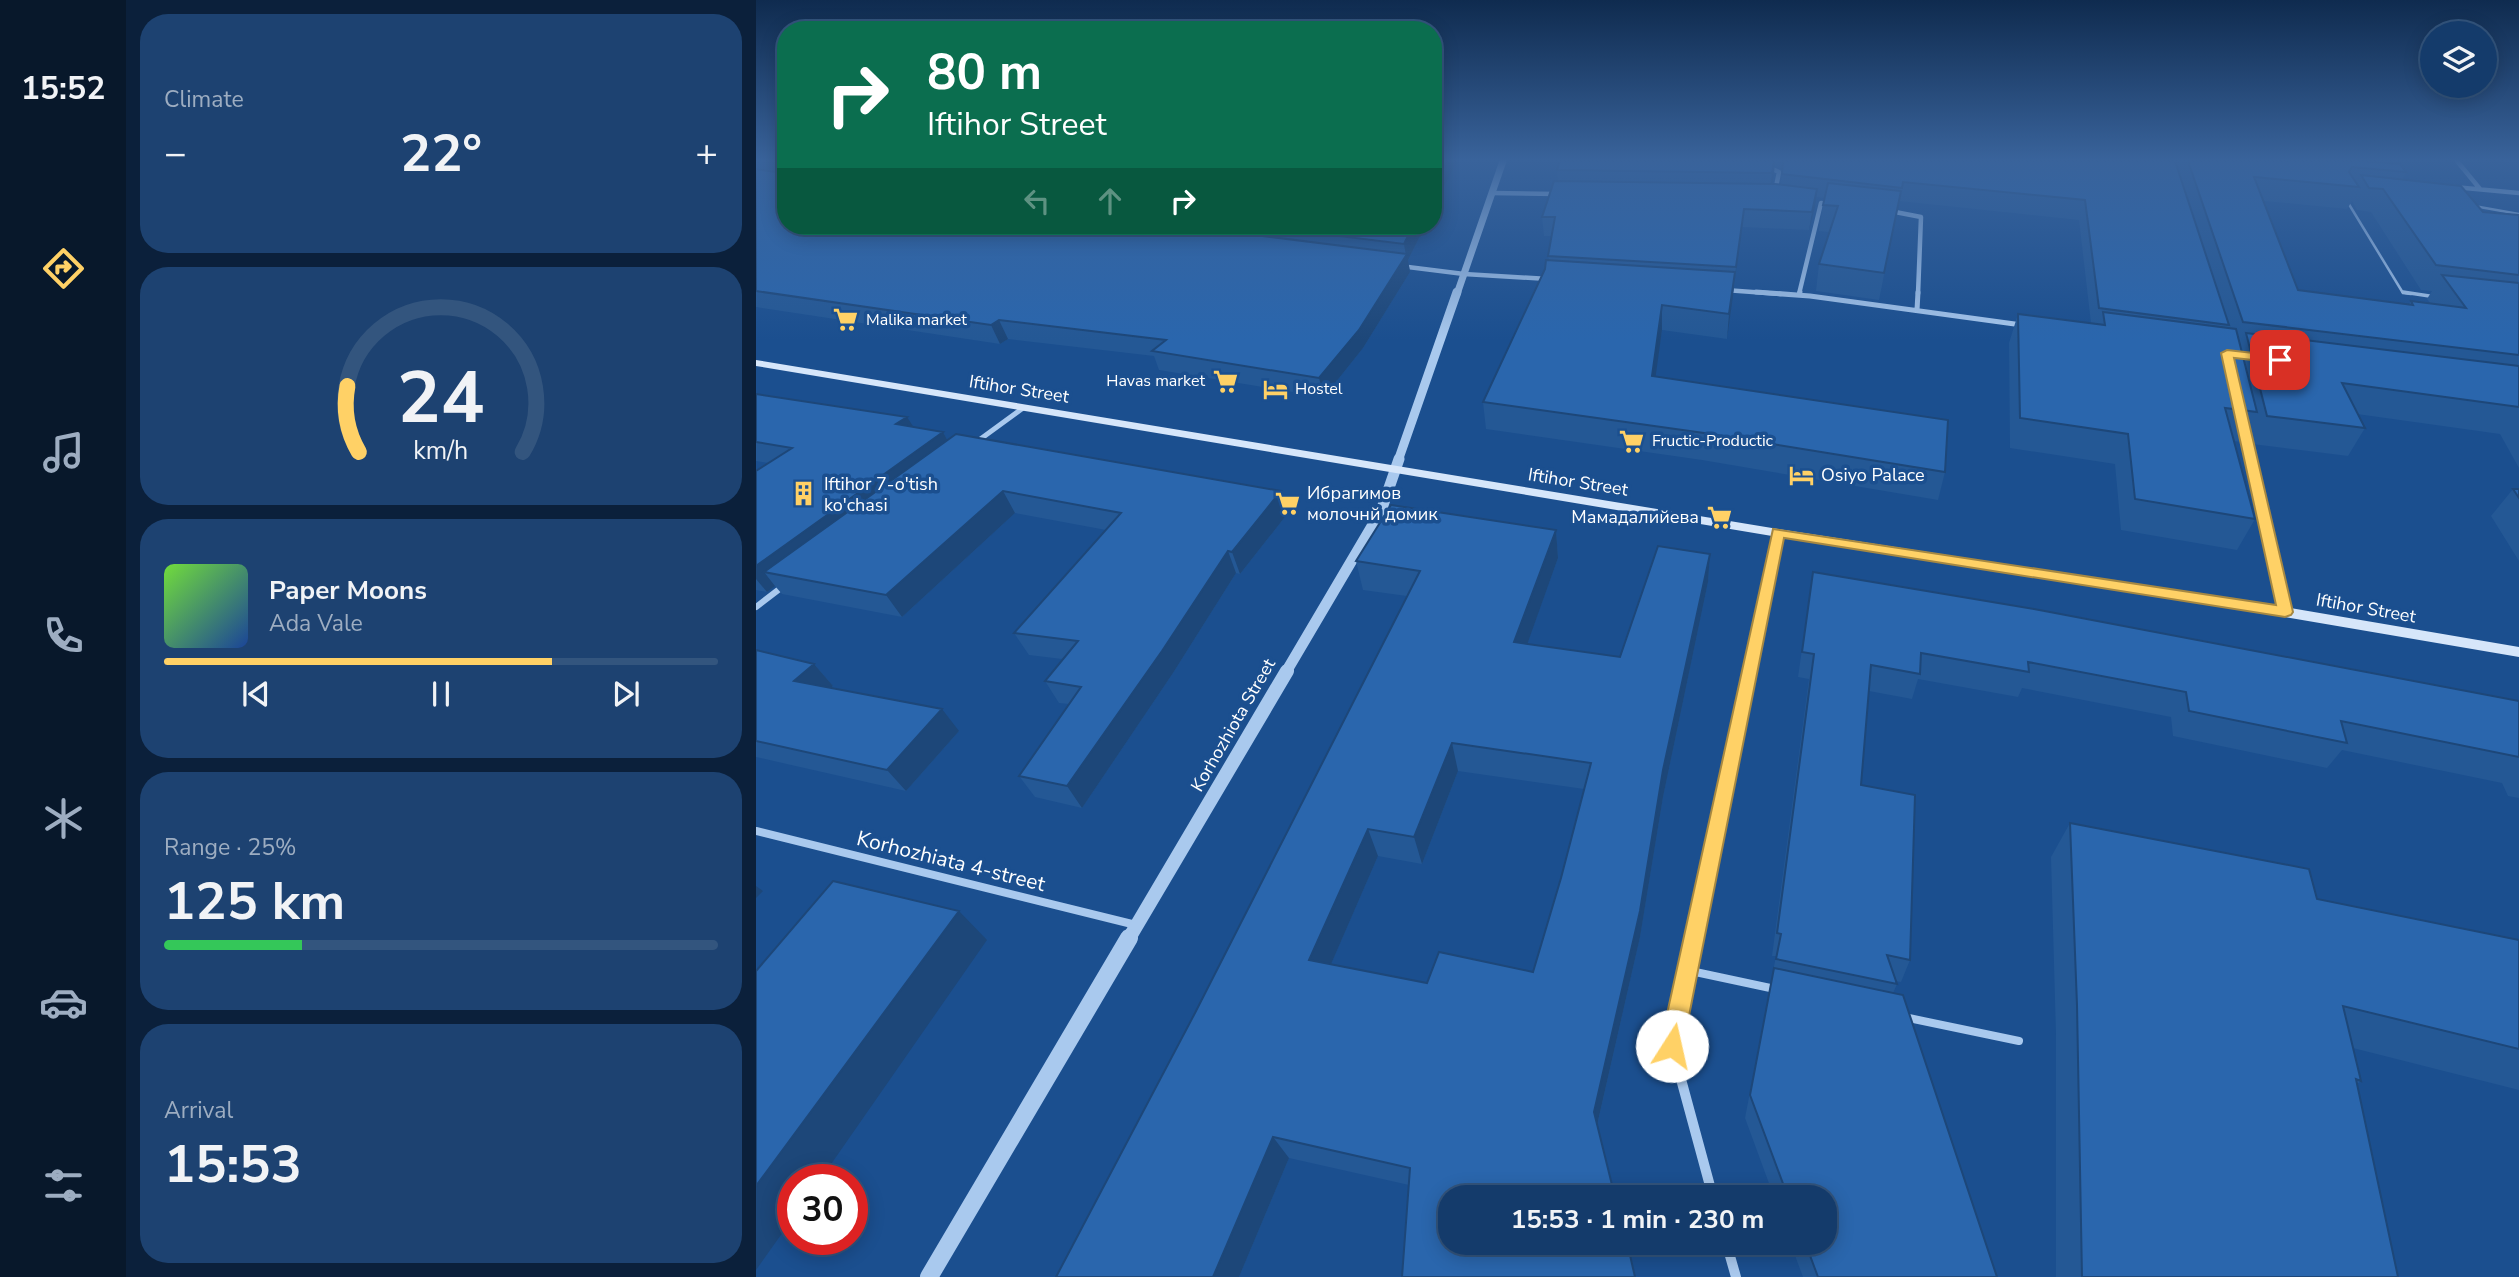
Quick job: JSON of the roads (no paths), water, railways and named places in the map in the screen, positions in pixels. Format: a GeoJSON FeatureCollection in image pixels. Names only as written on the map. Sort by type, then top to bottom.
{"type":"FeatureCollection","features":[{"type":"Feature","properties":{"kind":"main road","name":"Iftihor Street"},"geometry":{"type":"LineString","coordinates":[[756,363],[1778,533],[2285,612],[2519,652]]}},
{"type":"Feature","properties":{"kind":"street","name":"Korhozhiota Street"},"geometry":{"type":"LineString","coordinates":[[929,1277],[1381,511],[1482,221]]}},
{"type":"Feature","properties":{"kind":"street"},"geometry":{"type":"LineString","coordinates":[[1799,295],[1817,221]]}},
{"type":"Feature","properties":{"kind":"street"},"geometry":{"type":"LineString","coordinates":[[1917,310],[1921,221]]}},
{"type":"Feature","properties":{"kind":"street"},"geometry":{"type":"LineString","coordinates":[[1395,265],[1464,274],[1561,280]]}},
{"type":"Feature","properties":{"kind":"street"},"geometry":{"type":"LineString","coordinates":[[1715,290],[1799,295],[2025,325]]}},
{"type":"Feature","properties":{"kind":"street"},"geometry":{"type":"LineString","coordinates":[[967,449],[1023,408]]}},
{"type":"Feature","properties":{"kind":"street"},"geometry":{"type":"LineString","coordinates":[[2242,421],[2285,612]]}},
{"type":"Feature","properties":{"kind":"street"},"geometry":{"type":"LineString","coordinates":[[1710,1185],[1672,1046],[1778,533]]}},
{"type":"Feature","properties":{"kind":"street"},"geometry":{"type":"LineString","coordinates":[[756,607],[789,582]]}},
{"type":"Feature","properties":{"kind":"street","name":"Korhozhiаta 4-street"},"geometry":{"type":"LineString","coordinates":[[756,831],[1138,926]]}},
{"type":"Feature","properties":{"kind":"street"},"geometry":{"type":"LineString","coordinates":[[1730,1255],[1736,1277]]}},
{"type":"Feature","properties":{"kind":"lane"},"geometry":{"type":"LineString","coordinates":[[2359,221],[2403,293],[2441,297]]}},
{"type":"Feature","properties":{"kind":"lane"},"geometry":{"type":"LineString","coordinates":[[1686,970],[1779,990]]}},
{"type":"Feature","properties":{"kind":"lane"},"geometry":{"type":"LineString","coordinates":[[1899,1016],[2019,1041]]}},
{"type":"Feature","properties":{"kind":"place","name":"Malika market"},"geometry":{"type":"Point","coordinates":[846,320]}},
{"type":"Feature","properties":{"kind":"place","name":"Havas market"},"geometry":{"type":"Point","coordinates":[1225,381]}},
{"type":"Feature","properties":{"kind":"place","name":"Hostel"},"geometry":{"type":"Point","coordinates":[1275,389]}},
{"type":"Feature","properties":{"kind":"place","name":"Fructic-Productic"},"geometry":{"type":"Point","coordinates":[1632,441]}},
{"type":"Feature","properties":{"kind":"place","name":"Osiyo Palace"},"geometry":{"type":"Point","coordinates":[1801,475]}},
{"type":"Feature","properties":{"kind":"place","name":"Iftihor 7-o'tish ko'chasi"},"geometry":{"type":"Point","coordinates":[804,494]}},
{"type":"Feature","properties":{"kind":"place","name":"Ибрагимов молочнй домик"},"geometry":{"type":"Point","coordinates":[1287,503]}},
{"type":"Feature","properties":{"kind":"place","name":"Мамадалийева"},"geometry":{"type":"Point","coordinates":[1719,517]}}]}
